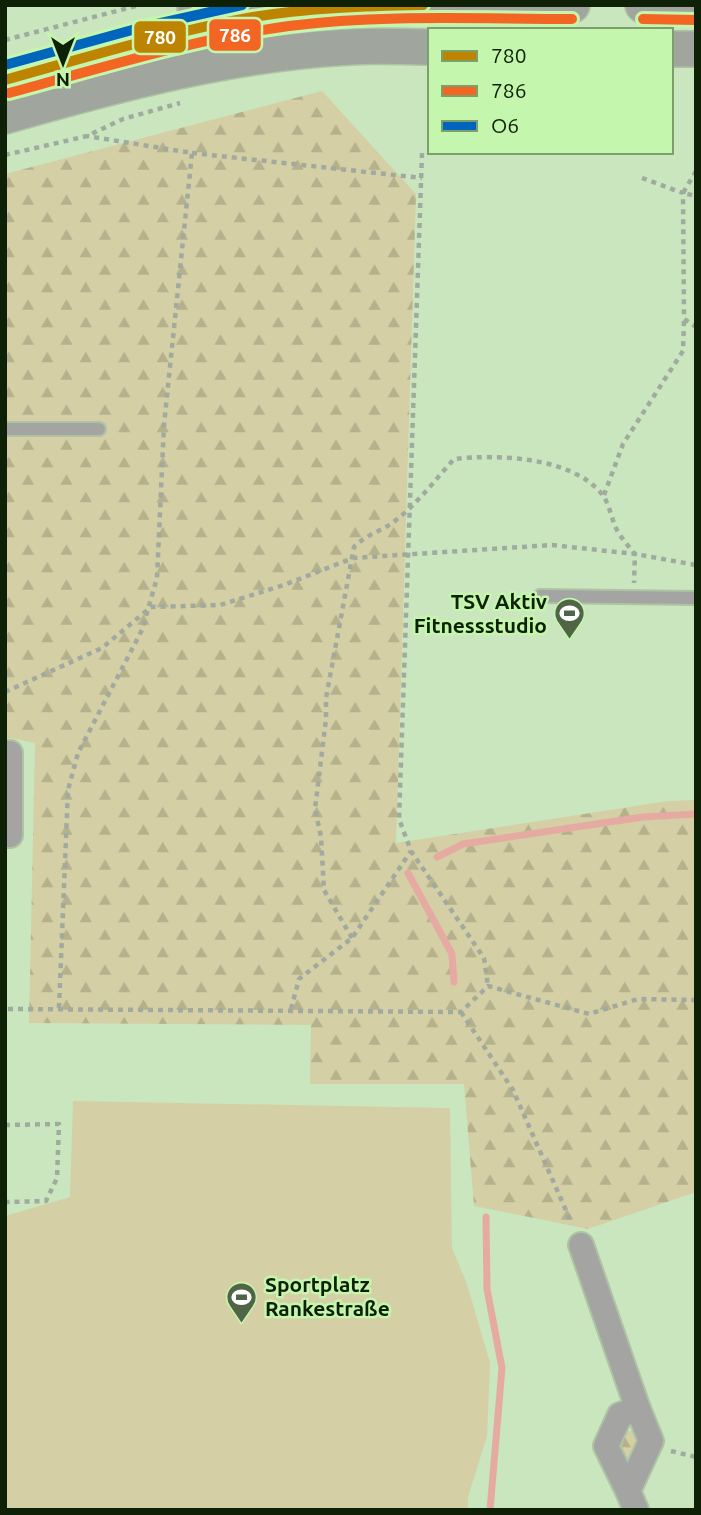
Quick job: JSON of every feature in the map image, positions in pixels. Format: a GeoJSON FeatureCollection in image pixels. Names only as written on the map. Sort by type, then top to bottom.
{"type":"FeatureCollection","features":[{"type":"Feature","properties":{"kind":"street"},"geometry":{"type":"LineString","coordinates":[[5,80],[185,18],[399,6],[572,5]]}},
{"type":"Feature","properties":{"kind":"street"},"geometry":{"type":"LineString","coordinates":[[643,5],[696,6]]}},
{"type":"Feature","properties":{"kind":"street"},"geometry":{"type":"LineString","coordinates":[[5,116],[154,76],[294,52],[350,47],[428,47]]}},
{"type":"Feature","properties":{"kind":"street"},"geometry":{"type":"LineString","coordinates":[[673,49],[696,49]]}},
{"type":"Feature","properties":{"kind":"street"},"geometry":{"type":"LineString","coordinates":[[5,753],[10,753],[10,835],[5,835]]}},
{"type":"Feature","properties":{"kind":"street"},"geometry":{"type":"LineString","coordinates":[[581,1245],[651,1441],[632,1500]]}},
{"type":"Feature","properties":{"kind":"street"},"geometry":{"type":"LineString","coordinates":[[632,1500],[606,1446],[620,1415],[638,1409]]}},
{"type":"Feature","properties":{"kind":"lane"},"geometry":{"type":"LineString","coordinates":[[350,47],[399,6]]}},
{"type":"Feature","properties":{"kind":"lane"},"geometry":{"type":"LineString","coordinates":[[154,76],[185,18]]}},
{"type":"Feature","properties":{"kind":"lane"},"geometry":{"type":"LineString","coordinates":[[5,429],[99,429]]}},
{"type":"Feature","properties":{"kind":"lane"},"geometry":{"type":"LineString","coordinates":[[540,596],[696,598]]}},
{"type":"Feature","properties":{"kind":"path"},"geometry":{"type":"LineString","coordinates":[[5,40],[140,5]]}},
{"type":"Feature","properties":{"kind":"path"},"geometry":{"type":"LineString","coordinates":[[5,155],[87,136],[123,120],[192,99]]}},
{"type":"Feature","properties":{"kind":"path"},"geometry":{"type":"LineString","coordinates":[[87,136],[191,153],[422,178]]}},
{"type":"Feature","properties":{"kind":"path"},"geometry":{"type":"LineString","coordinates":[[59,1008],[68,790],[78,752],[151,607],[157,578],[164,425],[191,153]]}},
{"type":"Feature","properties":{"kind":"path"},"geometry":{"type":"LineString","coordinates":[[422,153],[412,507],[408,552],[399,819],[411,851],[484,958],[488,986]]}},
{"type":"Feature","properties":{"kind":"path"},"geometry":{"type":"LineString","coordinates":[[604,495],[623,444],[683,351],[683,194],[696,171]]}},
{"type":"Feature","properties":{"kind":"path"},"geometry":{"type":"LineString","coordinates":[[642,178],[683,194],[696,196]]}},
{"type":"Feature","properties":{"kind":"path"},"geometry":{"type":"LineString","coordinates":[[684,320],[696,327]]}},
{"type":"Feature","properties":{"kind":"path"},"geometry":{"type":"LineString","coordinates":[[352,938],[324,890],[321,837],[315,809],[326,698],[354,547],[361,539],[393,523],[412,507],[454,459],[483,456],[517,458],[585,477],[604,495],[618,531],[635,554],[634,597]]}},
{"type":"Feature","properties":{"kind":"path"},"geometry":{"type":"LineString","coordinates":[[5,692],[102,648],[151,607],[220,604],[284,585],[352,558],[408,552],[552,545],[635,554],[696,565]]}},
{"type":"Feature","properties":{"kind":"path"},"geometry":{"type":"LineString","coordinates":[[291,1009],[299,979],[352,938],[411,851]]}},
{"type":"Feature","properties":{"kind":"path"},"geometry":{"type":"LineString","coordinates":[[488,986],[589,1014],[638,999],[696,1000]]}},
{"type":"Feature","properties":{"kind":"path"},"geometry":{"type":"LineString","coordinates":[[8,1009],[461,1012],[488,986]]}},
{"type":"Feature","properties":{"kind":"path"},"geometry":{"type":"LineString","coordinates":[[461,1012],[513,1090],[581,1245]]}},
{"type":"Feature","properties":{"kind":"path"},"geometry":{"type":"LineString","coordinates":[[5,1125],[59,1124],[57,1178],[46,1201],[5,1202]]}},
{"type":"Feature","properties":{"kind":"green space"},"geometry":{"type":"Polygon","coordinates":[[[322,91],[416,194],[396,843],[668,801],[696,800],[696,1192],[588,1229],[474,1206],[464,1084],[310,1084],[311,1025],[29,1023],[35,743],[5,737],[5,174],[322,91]]]}},
{"type":"Feature","properties":{"kind":"green space","name":"Sportplatz Rankestraße"},"geometry":{"type":"Polygon","coordinates":[[[73,1101],[450,1108],[452,1248],[467,1284],[490,1363],[487,1436],[468,1497],[468,1510],[5,1510],[5,1216],[70,1197],[73,1101]]]}},
{"type":"Feature","properties":{"kind":"green space"},"geometry":{"type":"Polygon","coordinates":[[[637,1428],[642,1441],[629,1470],[618,1454],[627,1432],[637,1428]]]}},
{"type":"Feature","properties":{"kind":"waterway"},"geometry":{"type":"LineString","coordinates":[[437,857],[463,844],[643,817],[696,814]]}},
{"type":"Feature","properties":{"kind":"waterway"},"geometry":{"type":"LineString","coordinates":[[408,873],[452,954],[454,982]]}},
{"type":"Feature","properties":{"kind":"waterway"},"geometry":{"type":"LineString","coordinates":[[486,1217],[487,1289],[502,1368],[490,1510]]}},
{"type":"Feature","properties":{"kind":"transit line","name":"O6"},"geometry":{"type":"LineString","coordinates":[[5,65],[143,27],[242,5]]}},
{"type":"Feature","properties":{"kind":"transit line","name":"780"},"geometry":{"type":"LineString","coordinates":[[5,80],[159,37],[253,17],[295,11],[423,5]]}},
{"type":"Feature","properties":{"kind":"transit line","name":"786"},"geometry":{"type":"LineString","coordinates":[[9,93],[183,46],[289,26],[395,19],[572,19]]}},
{"type":"Feature","properties":{"kind":"transit line","name":"786"},"geometry":{"type":"LineString","coordinates":[[643,19],[696,20]]}},
{"type":"Feature","properties":{"kind":"place","name":"TSV Aktiv Fitnessstudio"},"geometry":{"type":"Point","coordinates":[570,641]}},
{"type":"Feature","properties":{"kind":"place","name":"Sportplatz Rankestraße"},"geometry":{"type":"Point","coordinates":[242,1324]}}]}
